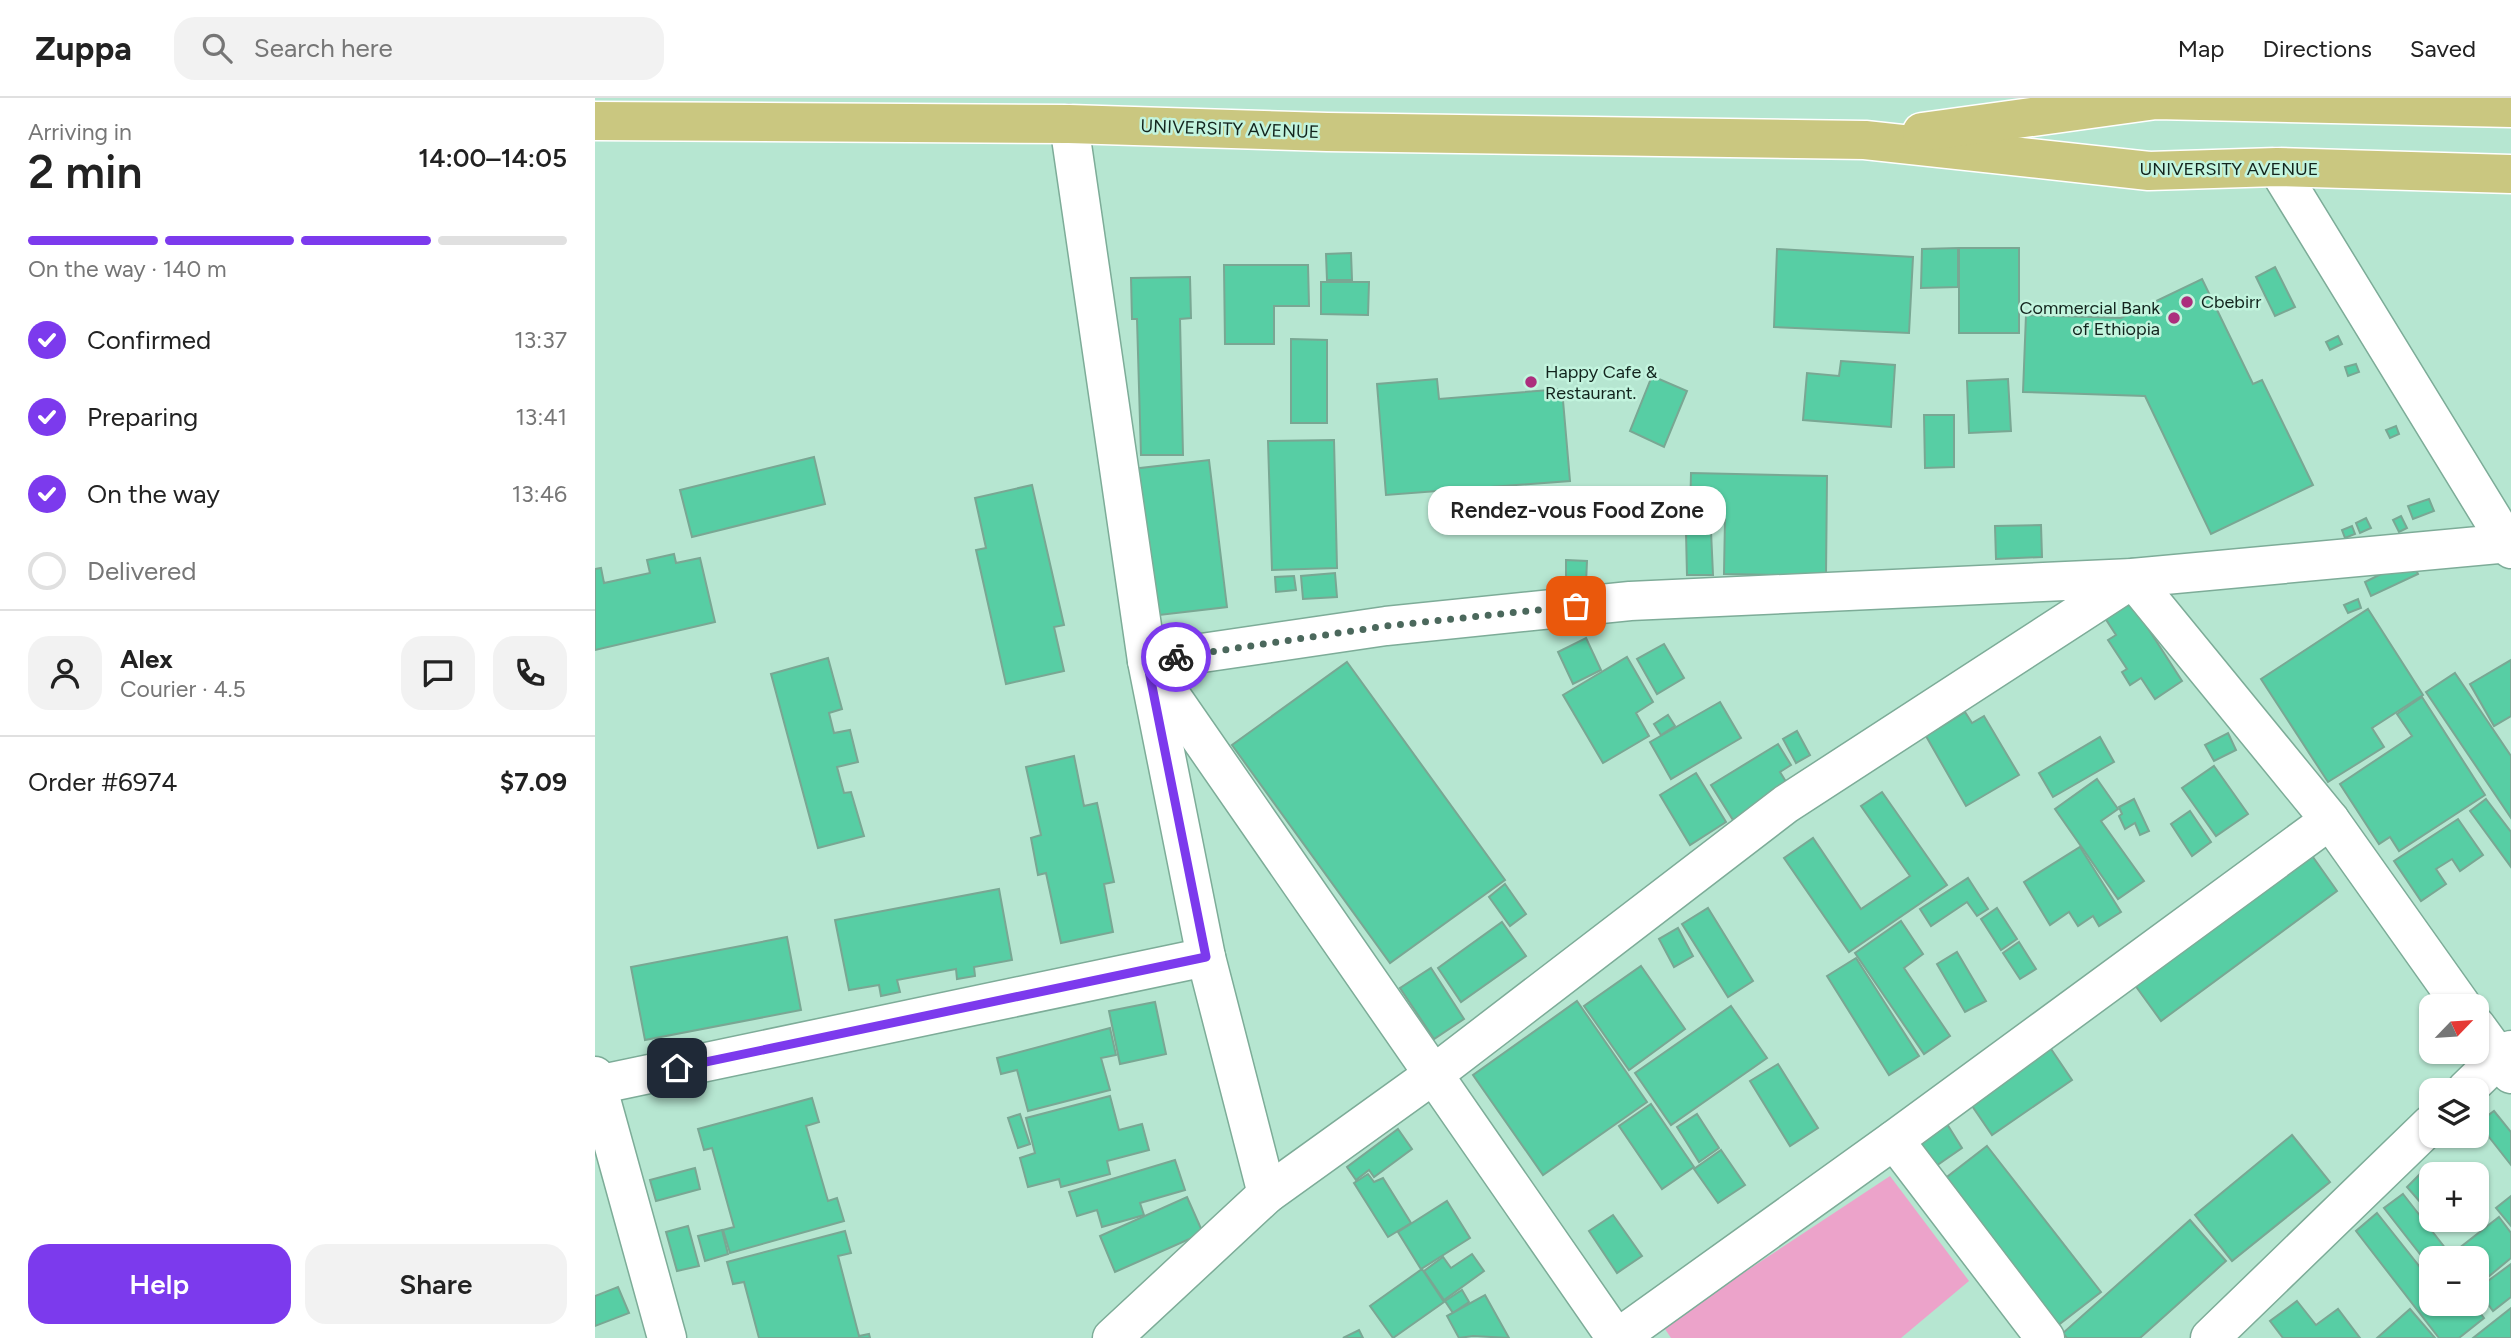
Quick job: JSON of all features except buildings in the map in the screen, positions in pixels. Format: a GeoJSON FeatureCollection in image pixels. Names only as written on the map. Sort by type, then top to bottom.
{"type":"FeatureCollection","features":[{"type":"Feature","properties":{"kind":"highway","name":"UNIVERSITY AVENUE"},"geometry":{"type":"LineString","coordinates":[[1865,139],[2156,100],[2511,107]]}},
{"type":"Feature","properties":{"kind":"highway","name":"UNIVERSITY AVENUE"},"geometry":{"type":"LineString","coordinates":[[595,121],[1069,124],[1327,132],[1865,139],[2149,171],[2277,167],[2511,174]]}},
{"type":"Feature","properties":{"kind":"street"},"geometry":{"type":"LineString","coordinates":[[1069,124],[1147,661],[1206,957],[1267,1194]]}},
{"type":"Feature","properties":{"kind":"street"},"geometry":{"type":"LineString","coordinates":[[1147,661],[1386,626],[1630,601],[2132,578],[2509,544],[2277,167]]}},
{"type":"Feature","properties":{"kind":"street"},"geometry":{"type":"LineString","coordinates":[[2132,578],[2330,820],[2453,994]]}},
{"type":"Feature","properties":{"kind":"street"},"geometry":{"type":"LineString","coordinates":[[1111,1338],[1267,1194],[1434,1074],[1786,804],[2132,578]]}},
{"type":"Feature","properties":{"kind":"street"},"geometry":{"type":"LineString","coordinates":[[1147,661],[1617,1338],[1894,1140],[2330,820]]}},
{"type":"Feature","properties":{"kind":"street"},"geometry":{"type":"LineString","coordinates":[[667,1338],[596,1081],[1206,957]]}},
{"type":"Feature","properties":{"kind":"street"},"geometry":{"type":"LineString","coordinates":[[2483,1078],[2507,1061],[2489,1041]]}},
{"type":"Feature","properties":{"kind":"street"},"geometry":{"type":"LineString","coordinates":[[2210,1338],[2419,1136]]}},
{"type":"Feature","properties":{"kind":"street"},"geometry":{"type":"LineString","coordinates":[[1894,1140],[2045,1338]]}},
{"type":"Feature","properties":{"kind":"shaded area"},"geometry":{"type":"Polygon","coordinates":[[[1890,1176],[1969,1281],[1901,1338],[1671,1338],[1663,1326],[1890,1176]]]}},
{"type":"Feature","properties":{"kind":"way so far"},"geometry":{"type":"LineString","coordinates":[[1176,657],[1386,626],[1576,606]]}},
{"type":"Feature","properties":{"kind":"place","name":"Cbebirr"},"geometry":{"type":"Point","coordinates":[2187,302]}},
{"type":"Feature","properties":{"kind":"place","name":"Commercial Bank of Ethiopia"},"geometry":{"type":"Point","coordinates":[2174,318]}},
{"type":"Feature","properties":{"kind":"place","name":"Happy Cafe & Restaurant."},"geometry":{"type":"Point","coordinates":[1531,382]}},
{"type":"Feature","properties":{"kind":"place","name":"Rendez-vous Food Zone"},"geometry":{"type":"Point","coordinates":[1576,606]}},
{"type":"Feature","properties":{"kind":"route"},"geometry":{"type":"LineString","coordinates":[[677,1068],[1206,957],[1147,661],[1176,657]]}}]}
